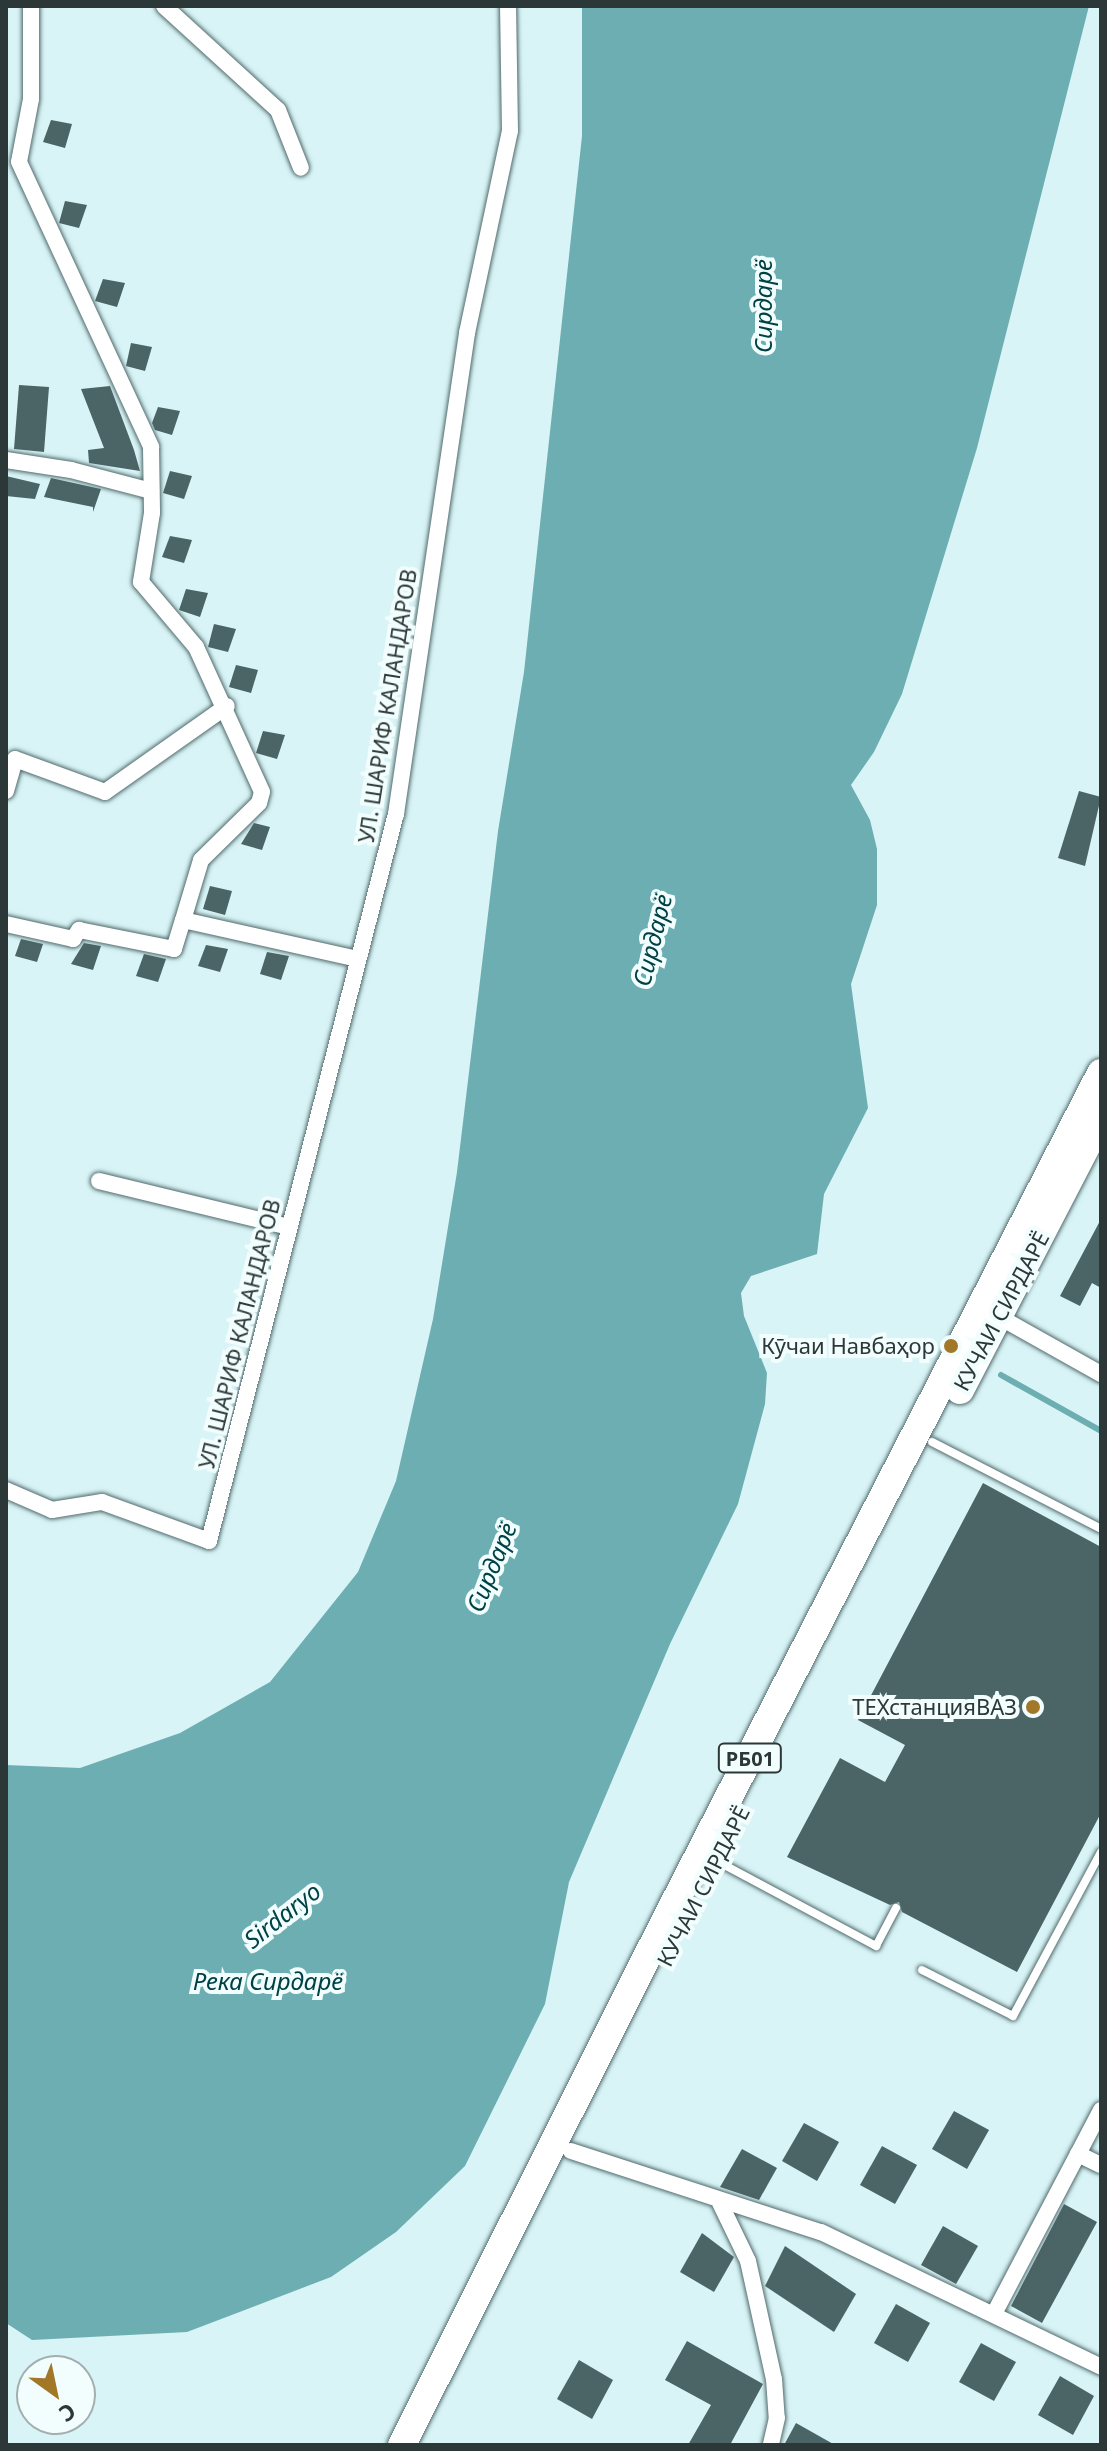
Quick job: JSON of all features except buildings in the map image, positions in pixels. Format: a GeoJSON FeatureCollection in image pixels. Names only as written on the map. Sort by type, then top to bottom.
{"type":"FeatureCollection","features":[{"type":"Feature","properties":{"kind":"highway","name":"РБ01"},"geometry":{"type":"LineString","coordinates":[[421,2445],[562,2148],[707,1856],[990,1311],[1101,1073]]}},
{"type":"Feature","properties":{"kind":"highway","name":"КУЧАИ СИРДАРЁ"},"geometry":{"type":"LineString","coordinates":[[707,1856],[932,1442],[990,1311],[1101,1118]]}},
{"type":"Feature","properties":{"kind":"highway","name":"РБ01"},"geometry":{"type":"LineString","coordinates":[[402,2445],[562,2148]]}},
{"type":"Feature","properties":{"kind":"street"},"geometry":{"type":"LineString","coordinates":[[6,924],[73,939],[79,930],[174,949],[201,860],[213,844],[259,803],[262,792],[227,706],[196,647],[141,582],[151,491],[151,447],[12,160],[31,99],[31,6]]}},
{"type":"Feature","properties":{"kind":"street"},"geometry":{"type":"LineString","coordinates":[[164,6],[278,110],[301,168]]}},
{"type":"Feature","properties":{"kind":"street","name":"УЛ. ШАРИФ КАЛАНДАРОВ"},"geometry":{"type":"LineString","coordinates":[[6,1490],[52,1510],[102,1502],[209,1541],[396,814],[467,333],[510,131],[508,6]]}},
{"type":"Feature","properties":{"kind":"street"},"geometry":{"type":"LineString","coordinates":[[6,460],[71,470],[151,491]]}},
{"type":"Feature","properties":{"kind":"street"},"geometry":{"type":"LineString","coordinates":[[6,791],[15,759],[105,792],[227,706]]}},
{"type":"Feature","properties":{"kind":"street"},"geometry":{"type":"LineString","coordinates":[[183,920],[358,959]]}},
{"type":"Feature","properties":{"kind":"street"},"geometry":{"type":"LineString","coordinates":[[99,1181],[289,1227]]}},
{"type":"Feature","properties":{"kind":"street"},"geometry":{"type":"LineString","coordinates":[[990,1311],[1101,1374]]}},
{"type":"Feature","properties":{"kind":"street"},"geometry":{"type":"LineString","coordinates":[[995,2312],[1101,2110]]}},
{"type":"Feature","properties":{"kind":"street"},"geometry":{"type":"LineString","coordinates":[[562,2148],[720,2203],[821,2232],[995,2312],[1101,2367]]}},
{"type":"Feature","properties":{"kind":"street"},"geometry":{"type":"LineString","coordinates":[[1078,2154],[1101,2165]]}},
{"type":"Feature","properties":{"kind":"street"},"geometry":{"type":"LineString","coordinates":[[720,2203],[748,2261],[774,2379],[777,2418],[771,2445]]}},
{"type":"Feature","properties":{"kind":"lane"},"geometry":{"type":"LineString","coordinates":[[932,1442],[1101,1529]]}},
{"type":"Feature","properties":{"kind":"lane"},"geometry":{"type":"LineString","coordinates":[[922,1970],[1013,2016],[1101,1852]]}},
{"type":"Feature","properties":{"kind":"lane"},"geometry":{"type":"LineString","coordinates":[[707,1856],[876,1946],[896,1908]]}},
{"type":"Feature","properties":{"kind":"water","name":"Река Сирдарё"},"geometry":{"type":"Polygon","coordinates":[[[582,6],[1089,6],[977,448],[902,694],[874,752],[851,785],[870,820],[877,849],[877,905],[851,984],[868,1108],[824,1194],[817,1254],[751,1276],[741,1293],[744,1316],[767,1373],[765,1404],[738,1504],[670,1644],[569,1882],[545,2004],[465,2166],[396,2232],[331,2277],[187,2332],[32,2340],[6,2323],[6,1765],[80,1768],[180,1733],[270,1682],[358,1572],[396,1481],[433,1319],[457,1172],[498,831],[524,672],[582,136],[582,6]]]}},
{"type":"Feature","properties":{"kind":"waterway"},"geometry":{"type":"LineString","coordinates":[[1001,1375],[1101,1431]]}},
{"type":"Feature","properties":{"kind":"place","name":"Кӯчаи Навбаҳор"},"geometry":{"type":"Point","coordinates":[951,1346]}},
{"type":"Feature","properties":{"kind":"place","name":"ТЕХстанцияВАЗ"},"geometry":{"type":"Point","coordinates":[1033,1707]}},
{"type":"Feature","properties":{"kind":"water label","name":"Сирдарё"},"geometry":{"type":"Point","coordinates":[763,306]}},
{"type":"Feature","properties":{"kind":"water label","name":"Сирдарё"},"geometry":{"type":"Point","coordinates":[652,940]}},
{"type":"Feature","properties":{"kind":"water label","name":"Сирдарё"},"geometry":{"type":"Point","coordinates":[491,1567]}},
{"type":"Feature","properties":{"kind":"water label","name":"Sirdaryo"},"geometry":{"type":"Point","coordinates":[282,1915]}}]}
